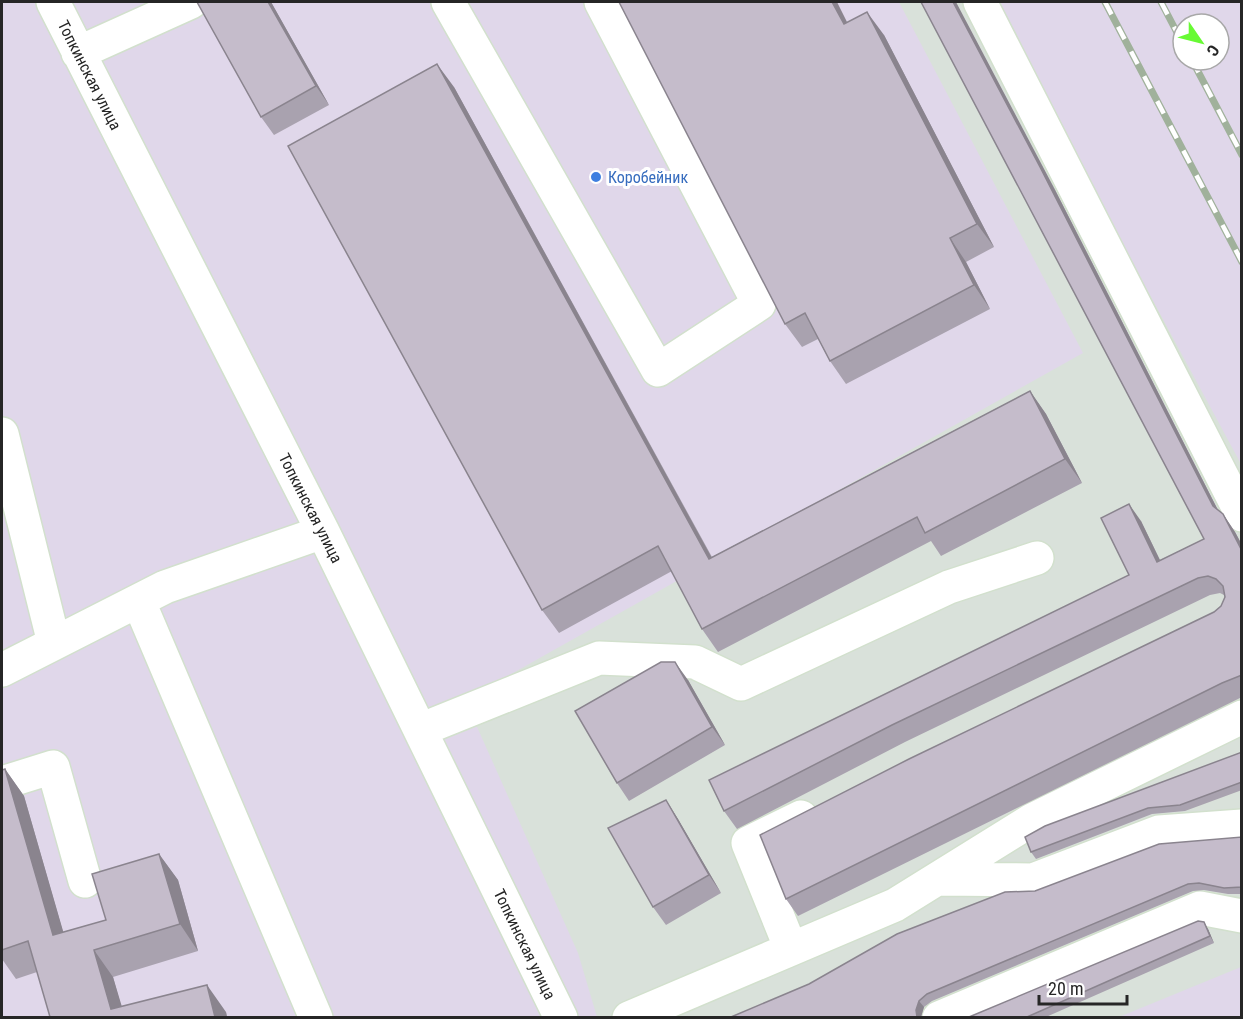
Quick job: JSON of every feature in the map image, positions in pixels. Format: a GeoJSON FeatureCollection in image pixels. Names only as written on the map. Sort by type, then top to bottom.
{"type":"FeatureCollection","features":[{"type":"Feature","properties":{"kind":"street","name":"Топкинская улица"},"geometry":{"type":"LineString","coordinates":[[53,2],[323,532],[561,1017]]}},
{"type":"Feature","properties":{"kind":"street"},"geometry":{"type":"LineString","coordinates":[[78,53],[191,2]]}},
{"type":"Feature","properties":{"kind":"street"},"geometry":{"type":"LineString","coordinates":[[448,2],[658,370],[759,304],[601,2]]}},
{"type":"Feature","properties":{"kind":"street"},"geometry":{"type":"LineString","coordinates":[[980,2],[1242,514]]}},
{"type":"Feature","properties":{"kind":"street"},"geometry":{"type":"LineString","coordinates":[[2,434],[54,643]]}},
{"type":"Feature","properties":{"kind":"street"},"geometry":{"type":"LineString","coordinates":[[2,670],[165,587],[323,532]]}},
{"type":"Feature","properties":{"kind":"street"},"geometry":{"type":"LineString","coordinates":[[420,730],[599,658],[695,662],[741,684],[949,587],[1037,558]]}},
{"type":"Feature","properties":{"kind":"street"},"geometry":{"type":"LineString","coordinates":[[139,602],[316,1017]]}},
{"type":"Feature","properties":{"kind":"street"},"geometry":{"type":"LineString","coordinates":[[629,1017],[895,905],[1032,820],[1242,717]]}},
{"type":"Feature","properties":{"kind":"street"},"geometry":{"type":"LineString","coordinates":[[2,783],[53,767],[85,881]]}},
{"type":"Feature","properties":{"kind":"street"},"geometry":{"type":"LineString","coordinates":[[791,949],[748,843],[831,801]]}},
{"type":"Feature","properties":{"kind":"street"},"geometry":{"type":"LineString","coordinates":[[937,879],[1033,880],[1159,832],[1242,826]]}},
{"type":"Feature","properties":{"kind":"street"},"geometry":{"type":"LineString","coordinates":[[939,1017],[1200,908],[1242,916]]}},
{"type":"Feature","properties":{"kind":"shaded area"},"geometry":{"type":"Polygon","coordinates":[[[899,2],[992,2],[1241,464],[1241,967],[1119,1017],[597,1017],[578,953],[465,700],[1083,353],[899,2]]]}},
{"type":"Feature","properties":{"kind":"building"},"geometry":{"type":"Polygon","coordinates":[[[197,2],[268,2],[316,86],[261,117],[197,2]]]}},
{"type":"Feature","properties":{"kind":"building"},"geometry":{"type":"Polygon","coordinates":[[[619,2],[832,2],[844,24],[867,12],[977,224],[950,238],[974,285],[830,361],[805,313],[785,324],[619,2]]]}},
{"type":"Feature","properties":{"kind":"building"},"geometry":{"type":"Polygon","coordinates":[[[921,2],[953,2],[1213,506],[1223,514],[1242,551],[1242,675],[786,899],[760,835],[909,759],[1214,612],[1221,606],[1225,597],[1223,586],[1216,579],[1208,576],[1198,578],[892,725],[724,811],[709,780],[1129,575],[1101,518],[1129,504],[1157,562],[1204,539],[921,2]]]}},
{"type":"Feature","properties":{"kind":"building"},"geometry":{"type":"Polygon","coordinates":[[[437,64],[709,559],[1030,391],[1065,459],[925,533],[917,517],[702,629],[658,546],[542,610],[288,146],[437,64]]]}},
{"type":"Feature","properties":{"kind":"building"},"geometry":{"type":"Polygon","coordinates":[[[661,662],[675,662],[712,727],[617,783],[575,711],[661,662]]]}},
{"type":"Feature","properties":{"kind":"building"},"geometry":{"type":"Polygon","coordinates":[[[1242,752],[1242,782],[1180,805],[1148,808],[1031,852],[1025,837],[1045,826],[1242,752]]]}},
{"type":"Feature","properties":{"kind":"building"},"geometry":{"type":"Polygon","coordinates":[[[5,769],[53,935],[106,920],[92,874],[159,854],[180,924],[94,950],[111,1009],[207,985],[215,1017],[50,1017],[28,941],[2,950],[2,770],[5,769]]]}},
{"type":"Feature","properties":{"kind":"building"},"geometry":{"type":"Polygon","coordinates":[[[666,800],[709,875],[653,907],[608,828],[666,800]]]}},
{"type":"Feature","properties":{"kind":"building"},"geometry":{"type":"Polygon","coordinates":[[[1242,837],[1242,887],[1224,888],[1199,883],[1188,884],[927,994],[919,1001],[916,1010],[917,1017],[731,1017],[809,984],[897,934],[1005,892],[1035,891],[1159,844],[1242,837]]]}},
{"type":"Feature","properties":{"kind":"building"},"geometry":{"type":"Polygon","coordinates":[[[1198,921],[1204,922],[1210,936],[1027,1017],[969,1017],[1198,921]]]}},
{"type":"Feature","properties":{"kind":"railway"},"geometry":{"type":"LineString","coordinates":[[1105,2],[1242,262]]}},
{"type":"Feature","properties":{"kind":"railway"},"geometry":{"type":"LineString","coordinates":[[1161,2],[1171,21]]}},
{"type":"Feature","properties":{"kind":"railway"},"geometry":{"type":"LineString","coordinates":[[1198,72],[1242,155]]}},
{"type":"Feature","properties":{"kind":"place","name":"Коробейник"},"geometry":{"type":"Point","coordinates":[596,177]}}]}
